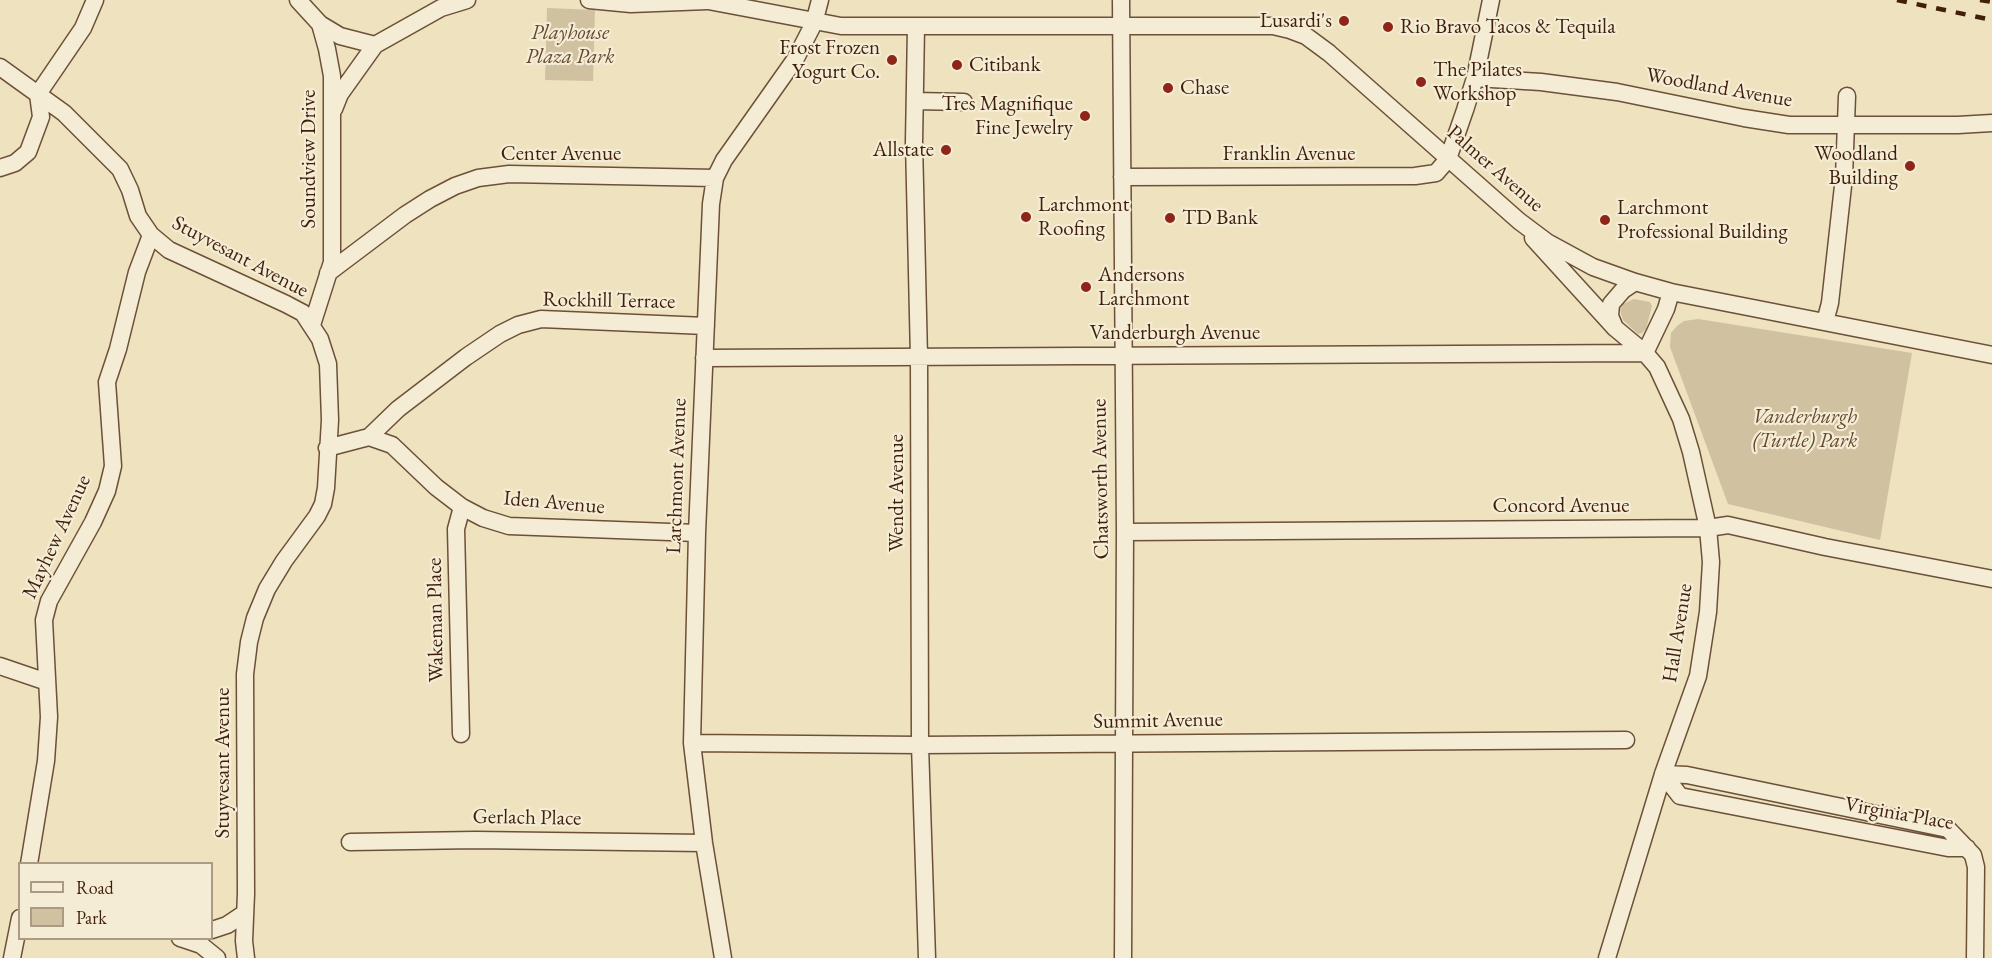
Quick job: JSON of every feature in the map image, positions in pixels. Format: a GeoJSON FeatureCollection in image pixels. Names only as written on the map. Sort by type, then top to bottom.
{"type":"FeatureCollection","features":[{"type":"Feature","properties":{"kind":"street"},"geometry":{"type":"LineString","coordinates":[[0,168],[15,163],[28,152],[41,117],[38,94],[83,28],[95,0]]}},
{"type":"Feature","properties":{"kind":"street","name":"Soundview Drive"},"geometry":{"type":"LineString","coordinates":[[298,0],[320,24],[332,76],[332,262],[312,325]]}},
{"type":"Feature","properties":{"kind":"street"},"geometry":{"type":"LineString","coordinates":[[331,119],[340,94],[375,45],[441,9],[467,0]]}},
{"type":"Feature","properties":{"kind":"street","name":"Palmer Avenue"},"geometry":{"type":"LineString","coordinates":[[589,0],[632,4],[705,0],[841,26],[1273,26],[1305,36],[1329,52],[1519,221],[1547,242],[1593,267],[1671,292],[1992,355]]}},
{"type":"Feature","properties":{"kind":"street","name":"Larchmont Avenue"},"geometry":{"type":"LineString","coordinates":[[723,958],[704,843],[692,743],[697,533],[711,204],[715,178],[734,144],[796,58],[814,22],[819,0]]}},
{"type":"Feature","properties":{"kind":"street","name":"Chatsworth Avenue"},"geometry":{"type":"LineString","coordinates":[[1121,0],[1125,532],[1124,958]]}},
{"type":"Feature","properties":{"kind":"street"},"geometry":{"type":"LineString","coordinates":[[1448,159],[1475,78],[1491,0]]}},
{"type":"Feature","properties":{"kind":"street"},"geometry":{"type":"LineString","coordinates":[[320,24],[340,36],[375,45]]}},
{"type":"Feature","properties":{"kind":"street","name":"Wendt Avenue"},"geometry":{"type":"LineString","coordinates":[[916,27],[920,745],[927,958]]}},
{"type":"Feature","properties":{"kind":"street","name":"Stuyvesant Avenue"},"geometry":{"type":"LineString","coordinates":[[0,67],[64,113],[120,169],[130,190],[138,216],[152,235],[169,250],[303,313],[320,339],[328,364],[330,420],[323,504],[267,589],[255,618],[249,642],[245,674],[246,958]]}},
{"type":"Feature","properties":{"kind":"street","name":"Woodland Avenue"},"geometry":{"type":"LineString","coordinates":[[1475,78],[1541,82],[1617,92],[1789,125],[1992,123]]}},
{"type":"Feature","properties":{"kind":"street"},"geometry":{"type":"LineString","coordinates":[[1825,322],[1830,303],[1844,177],[1846,96]]}},
{"type":"Feature","properties":{"kind":"street"},"geometry":{"type":"LineString","coordinates":[[915,101],[964,102]]}},
{"type":"Feature","properties":{"kind":"street","name":"Franklin Avenue"},"geometry":{"type":"LineString","coordinates":[[1122,177],[1415,176],[1436,173],[1448,159]]}},
{"type":"Feature","properties":{"kind":"street","name":"Center Avenue"},"geometry":{"type":"LineString","coordinates":[[328,273],[430,199],[455,186],[478,178],[509,174],[715,178]]}},
{"type":"Feature","properties":{"kind":"street","name":"Hall Avenue"},"geometry":{"type":"LineString","coordinates":[[1519,221],[1615,328],[1645,353],[1657,367],[1681,419],[1708,528],[1710,572],[1708,612],[1698,676],[1663,774],[1607,958]]}},
{"type":"Feature","properties":{"kind":"street","name":"Mayhew Avenue"},"geometry":{"type":"LineString","coordinates":[[29,862],[46,762],[49,717],[44,620],[49,601],[93,522],[107,491],[113,466],[107,382],[118,349],[137,272],[152,235]]}},
{"type":"Feature","properties":{"kind":"street"},"geometry":{"type":"LineString","coordinates":[[1615,328],[1610,316],[1611,304],[1623,290],[1635,282]]}},
{"type":"Feature","properties":{"kind":"street"},"geometry":{"type":"LineString","coordinates":[[1645,353],[1666,309],[1671,292]]}},
{"type":"Feature","properties":{"kind":"street","name":"Rockhill Terrace"},"geometry":{"type":"LineString","coordinates":[[369,437],[398,409],[466,357],[518,325],[541,319],[706,326]]}},
{"type":"Feature","properties":{"kind":"street","name":"Vanderburgh Avenue"},"geometry":{"type":"LineString","coordinates":[[704,358],[1645,353]]}},
{"type":"Feature","properties":{"kind":"street"},"geometry":{"type":"LineString","coordinates":[[327,448],[369,437]]}},
{"type":"Feature","properties":{"kind":"street","name":"Iden Avenue"},"geometry":{"type":"LineString","coordinates":[[369,437],[392,445],[435,487],[462,507],[483,518],[509,525],[597,531],[697,533]]}},
{"type":"Feature","properties":{"kind":"street","name":"Wakeman Place"},"geometry":{"type":"LineString","coordinates":[[461,734],[456,529],[462,507]]}},
{"type":"Feature","properties":{"kind":"street","name":"Concord Avenue"},"geometry":{"type":"LineString","coordinates":[[1125,532],[1708,528],[1728,525],[1825,547],[1992,579]]}},
{"type":"Feature","properties":{"kind":"street"},"geometry":{"type":"LineString","coordinates":[[0,666],[47,682]]}},
{"type":"Feature","properties":{"kind":"street","name":"Summit Avenue"},"geometry":{"type":"LineString","coordinates":[[692,743],[920,745],[1626,740]]}},
{"type":"Feature","properties":{"kind":"street","name":"Virginia Place"},"geometry":{"type":"LineString","coordinates":[[1663,774],[1687,775],[1948,829],[1973,855],[1976,867],[1975,958]]}},
{"type":"Feature","properties":{"kind":"street","name":"Gerlach Place"},"geometry":{"type":"LineString","coordinates":[[350,842],[475,840],[704,843]]}},
{"type":"Feature","properties":{"kind":"street"},"geometry":{"type":"LineString","coordinates":[[213,930],[227,925],[245,913]]}},
{"type":"Feature","properties":{"kind":"street"},"geometry":{"type":"LineString","coordinates":[[12,958],[18,927]]}},
{"type":"Feature","properties":{"kind":"street"},"geometry":{"type":"LineString","coordinates":[[185,940],[201,945],[218,958]]}},
{"type":"Feature","properties":{"kind":"green space","name":"Playhouse Plaza Park"},"geometry":{"type":"Polygon","coordinates":[[[547,8],[595,10],[593,81],[545,80],[547,8]]]}},
{"type":"Feature","properties":{"kind":"green space"},"geometry":{"type":"Polygon","coordinates":[[[1634,299],[1650,302],[1652,306],[1646,329],[1638,334],[1623,320],[1620,310],[1623,304],[1634,299]]]}},
{"type":"Feature","properties":{"kind":"green space","name":"Vanderburgh (Turtle) Park"},"geometry":{"type":"Polygon","coordinates":[[[1698,319],[1912,353],[1880,540],[1728,504],[1670,347],[1671,333],[1677,326],[1684,321],[1698,319]]]}},
{"type":"Feature","properties":{"kind":"railway"},"geometry":{"type":"LineString","coordinates":[[1897,0],[1992,20]]}},
{"type":"Feature","properties":{"kind":"railway"},"geometry":{"type":"LineString","coordinates":[[1980,0],[1992,2]]}},
{"type":"Feature","properties":{"kind":"place","name":"Lusardi's"},"geometry":{"type":"Point","coordinates":[1344,21]}},
{"type":"Feature","properties":{"kind":"place","name":"Rio Bravo Tacos & Tequila"},"geometry":{"type":"Point","coordinates":[1388,27]}},
{"type":"Feature","properties":{"kind":"place","name":"Frost Frozen Yogurt Co."},"geometry":{"type":"Point","coordinates":[892,60]}},
{"type":"Feature","properties":{"kind":"place","name":"Citibank"},"geometry":{"type":"Point","coordinates":[957,65]}},
{"type":"Feature","properties":{"kind":"place","name":"The Pilates Workshop"},"geometry":{"type":"Point","coordinates":[1421,82]}},
{"type":"Feature","properties":{"kind":"place","name":"Chase"},"geometry":{"type":"Point","coordinates":[1168,88]}},
{"type":"Feature","properties":{"kind":"place","name":"Tres Magnifique Fine Jewelry"},"geometry":{"type":"Point","coordinates":[1085,116]}},
{"type":"Feature","properties":{"kind":"place","name":"Allstate"},"geometry":{"type":"Point","coordinates":[946,150]}},
{"type":"Feature","properties":{"kind":"place","name":"Woodland Building"},"geometry":{"type":"Point","coordinates":[1910,166]}},
{"type":"Feature","properties":{"kind":"place","name":"Larchmont Roofing"},"geometry":{"type":"Point","coordinates":[1026,217]}},
{"type":"Feature","properties":{"kind":"place","name":"TD Bank"},"geometry":{"type":"Point","coordinates":[1170,218]}},
{"type":"Feature","properties":{"kind":"place","name":"Larchmont Professional Building"},"geometry":{"type":"Point","coordinates":[1605,220]}},
{"type":"Feature","properties":{"kind":"place","name":"Andersons Larchmont"},"geometry":{"type":"Point","coordinates":[1086,287]}}]}
